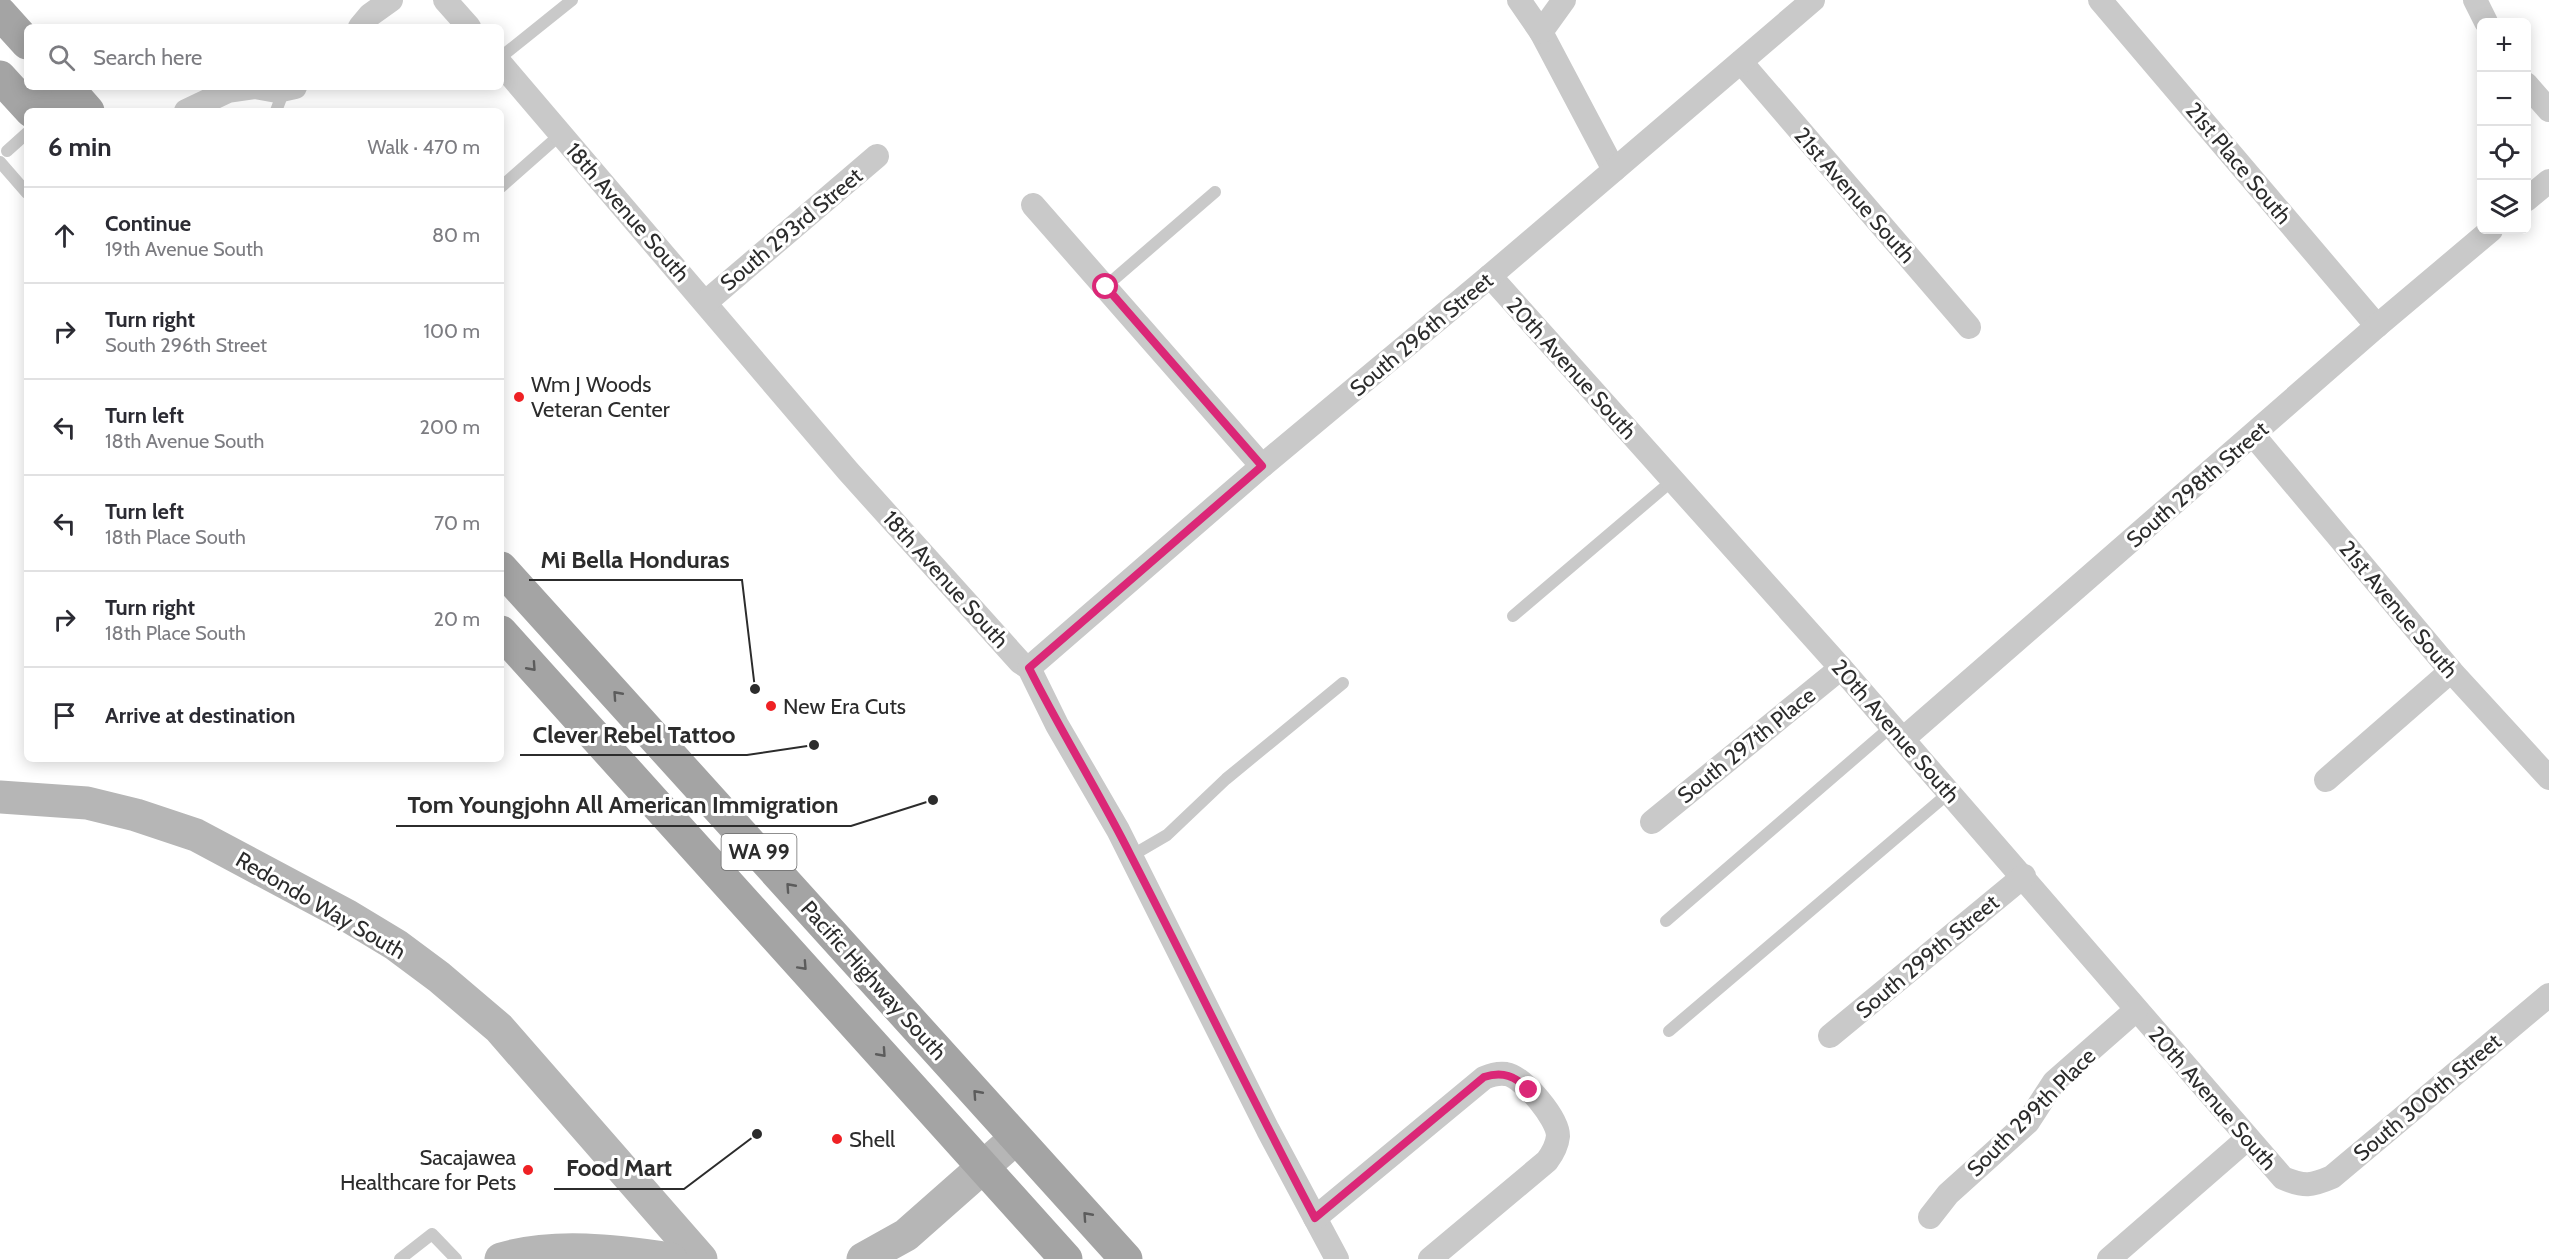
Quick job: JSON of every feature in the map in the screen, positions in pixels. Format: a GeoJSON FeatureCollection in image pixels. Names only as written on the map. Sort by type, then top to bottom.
{"type":"FeatureCollection","features":[{"type":"Feature","properties":{"kind":"main road"},"geometry":{"type":"LineString","coordinates":[[0,13],[24,40]]}},
{"type":"Feature","properties":{"kind":"main road"},"geometry":{"type":"LineString","coordinates":[[0,52],[24,72]]}},
{"type":"Feature","properties":{"kind":"main road"},"geometry":{"type":"LineString","coordinates":[[0,77],[28,108]]}},
{"type":"Feature","properties":{"kind":"main road"},"geometry":{"type":"LineString","coordinates":[[41,90],[56,108]]}},
{"type":"Feature","properties":{"kind":"main road"},"geometry":{"type":"LineString","coordinates":[[70,90],[85,108]]}},
{"type":"Feature","properties":{"kind":"main road","name":"Pacific Highway South"},"geometry":{"type":"LineString","coordinates":[[504,571],[1126,1259]]}},
{"type":"Feature","properties":{"kind":"main road","name":"Pacific Highway South"},"geometry":{"type":"LineString","coordinates":[[504,635],[1066,1259]]}},
{"type":"Feature","properties":{"kind":"street"},"geometry":{"type":"LineString","coordinates":[[362,24],[370,15],[391,0]]}},
{"type":"Feature","properties":{"kind":"street"},"geometry":{"type":"LineString","coordinates":[[445,0],[466,24]]}},
{"type":"Feature","properties":{"kind":"street"},"geometry":{"type":"LineString","coordinates":[[1519,0],[1541,32],[1614,170]]}},
{"type":"Feature","properties":{"kind":"street"},"geometry":{"type":"LineString","coordinates":[[1541,32],[1564,0]]}},
{"type":"Feature","properties":{"kind":"street","name":"South 296th Street"},"geometry":{"type":"LineString","coordinates":[[1029,668],[1262,466],[1490,276],[1813,0]]}},
{"type":"Feature","properties":{"kind":"street","name":"21st Place South"},"geometry":{"type":"LineString","coordinates":[[2100,0],[2378,326]]}},
{"type":"Feature","properties":{"kind":"street"},"geometry":{"type":"LineString","coordinates":[[2475,0],[2484,18]]}},
{"type":"Feature","properties":{"kind":"street","name":"21st Avenue South"},"geometry":{"type":"LineString","coordinates":[[1741,62],[1969,327]]}},
{"type":"Feature","properties":{"kind":"street","name":"18th Avenue South"},"geometry":{"type":"LineString","coordinates":[[504,68],[848,471],[1020,662],[1029,668],[1131,856],[1268,1130],[1336,1259]]}},
{"type":"Feature","properties":{"kind":"street"},"geometry":{"type":"LineString","coordinates":[[192,108],[235,90]]}},
{"type":"Feature","properties":{"kind":"street"},"geometry":{"type":"LineString","coordinates":[[265,90],[285,96]]}},
{"type":"Feature","properties":{"kind":"street"},"geometry":{"type":"LineString","coordinates":[[2531,90],[2549,110]]}},
{"type":"Feature","properties":{"kind":"street","name":"South 293rd Street"},"geometry":{"type":"LineString","coordinates":[[706,302],[877,156]]}},
{"type":"Feature","properties":{"kind":"street"},"geometry":{"type":"LineString","coordinates":[[2531,196],[2549,181]]}},
{"type":"Feature","properties":{"kind":"street"},"geometry":{"type":"LineString","coordinates":[[1033,205],[1262,466]]}},
{"type":"Feature","properties":{"kind":"street","name":"South 298th Street"},"geometry":{"type":"LineString","coordinates":[[1898,733],[2254,436],[2486,234]]}},
{"type":"Feature","properties":{"kind":"street","name":"20th Avenue South"},"geometry":{"type":"LineString","coordinates":[[1490,276],[2024,876],[2247,1139],[2283,1178],[2299,1185]]}},
{"type":"Feature","properties":{"kind":"street","name":"21st Avenue South"},"geometry":{"type":"LineString","coordinates":[[2254,436],[2451,671],[2549,778]]}},
{"type":"Feature","properties":{"kind":"street","name":"South 297th Place"},"geometry":{"type":"LineString","coordinates":[[1652,822],[1841,668]]}},
{"type":"Feature","properties":{"kind":"street"},"geometry":{"type":"LineString","coordinates":[[2326,780],[2451,671]]}},
{"type":"Feature","properties":{"kind":"street","name":"Redondo Way South"},"geometry":{"type":"LineString","coordinates":[[0,797],[87,803],[136,815],[196,835],[348,916],[396,945],[439,977],[499,1028],[701,1259]]}},
{"type":"Feature","properties":{"kind":"street","name":"South 299th Street"},"geometry":{"type":"LineString","coordinates":[[1830,1036],[2024,876]]}},
{"type":"Feature","properties":{"kind":"street","name":"South 300th Street"},"geometry":{"type":"LineString","coordinates":[[2299,1185],[2313,1185],[2332,1177],[2549,995]]}},
{"type":"Feature","properties":{"kind":"street","name":"South 299th Place"},"geometry":{"type":"LineString","coordinates":[[1929,1217],[1948,1194],[2028,1122],[2054,1082],[2136,1010]]}},
{"type":"Feature","properties":{"kind":"street"},"geometry":{"type":"LineString","coordinates":[[1315,1218],[1484,1077],[1493,1074],[1507,1074],[1518,1079],[1554,1120],[1558,1134],[1556,1148],[1547,1161],[1430,1259]]}},
{"type":"Feature","properties":{"kind":"street"},"geometry":{"type":"LineString","coordinates":[[863,1259],[906,1235],[1016,1138]]}},
{"type":"Feature","properties":{"kind":"street"},"geometry":{"type":"LineString","coordinates":[[2109,1259],[2247,1139]]}},
{"type":"Feature","properties":{"kind":"street"},"geometry":{"type":"LineString","coordinates":[[501,1259],[539,1252],[606,1251],[671,1259]]}},
{"type":"Feature","properties":{"kind":"lane"},"geometry":{"type":"LineString","coordinates":[[504,55],[572,0]]}},
{"type":"Feature","properties":{"kind":"lane"},"geometry":{"type":"LineString","coordinates":[[504,184],[561,134]]}},
{"type":"Feature","properties":{"kind":"lane"},"geometry":{"type":"LineString","coordinates":[[24,136],[2,154],[24,188]]}},
{"type":"Feature","properties":{"kind":"lane"},"geometry":{"type":"LineString","coordinates":[[1106,287],[1215,192]]}},
{"type":"Feature","properties":{"kind":"lane"},"geometry":{"type":"LineString","coordinates":[[1514,616],[1673,480]]}},
{"type":"Feature","properties":{"kind":"lane"},"geometry":{"type":"LineString","coordinates":[[1131,856],[1167,835],[1226,779],[1343,683]]}},
{"type":"Feature","properties":{"kind":"lane"},"geometry":{"type":"LineString","coordinates":[[1666,921],[1898,733]]}},
{"type":"Feature","properties":{"kind":"lane"},"geometry":{"type":"LineString","coordinates":[[1669,1031],[1950,792]]}},
{"type":"Feature","properties":{"kind":"lane"},"geometry":{"type":"LineString","coordinates":[[400,1259],[432,1234],[456,1259]]}},
{"type":"Feature","properties":{"kind":"place","name":"Wm J Woods Veteran Center"},"geometry":{"type":"Point","coordinates":[519,397]}},
{"type":"Feature","properties":{"kind":"place","name":"Mi Bella Honduras"},"geometry":{"type":"Point","coordinates":[755,689]}},
{"type":"Feature","properties":{"kind":"place","name":"New Era Cuts"},"geometry":{"type":"Point","coordinates":[771,706]}},
{"type":"Feature","properties":{"kind":"place","name":"Clever Rebel Tattoo"},"geometry":{"type":"Point","coordinates":[814,745]}},
{"type":"Feature","properties":{"kind":"place","name":"Tom Youngjohn All American Immigration"},"geometry":{"type":"Point","coordinates":[933,800]}},
{"type":"Feature","properties":{"kind":"place","name":"Food Mart"},"geometry":{"type":"Point","coordinates":[757,1134]}},
{"type":"Feature","properties":{"kind":"place","name":"Shell"},"geometry":{"type":"Point","coordinates":[837,1139]}},
{"type":"Feature","properties":{"kind":"place","name":"Sacajawea Healthcare for Pets"},"geometry":{"type":"Point","coordinates":[528,1170]}},
{"type":"Feature","properties":{"kind":"route"},"geometry":{"type":"LineString","coordinates":[[1106,287],[1262,466],[1029,668],[1155,901],[1268,1130],[1315,1218],[1484,1077],[1493,1074],[1507,1074],[1518,1079],[1529,1090]]}}]}
